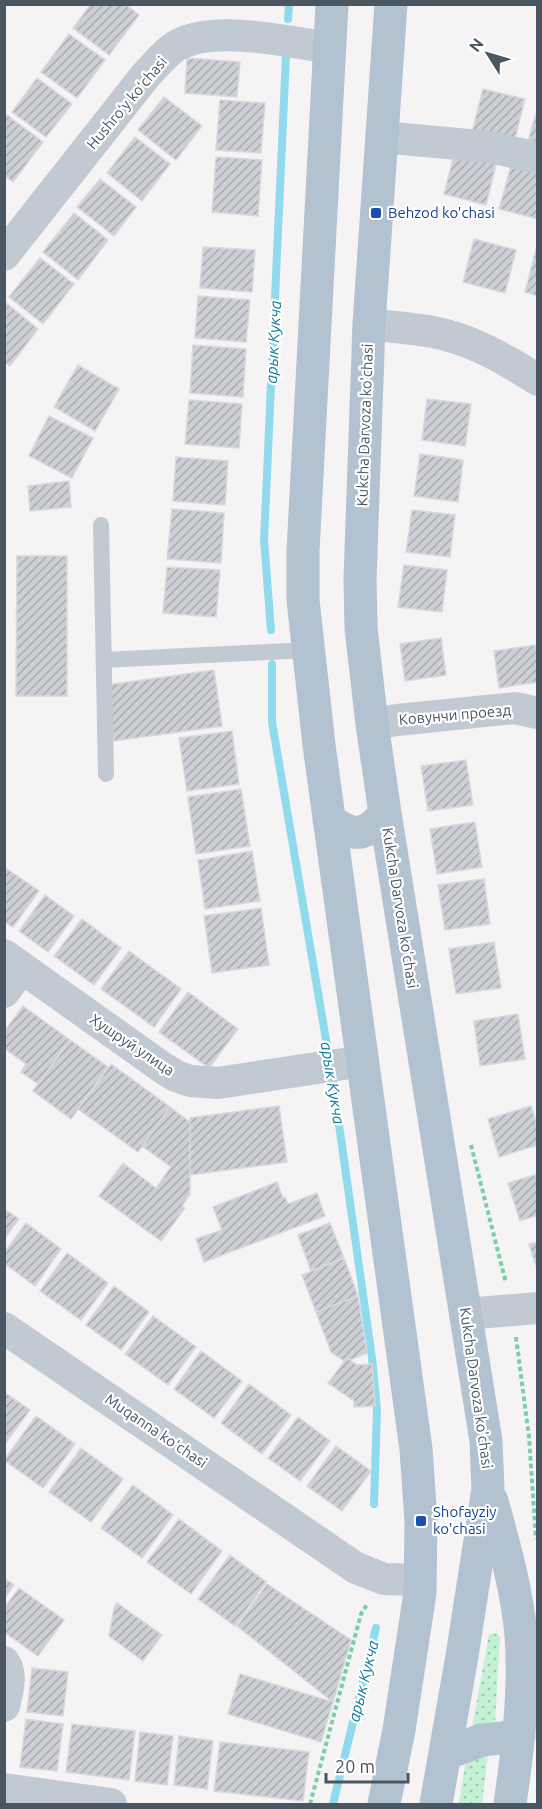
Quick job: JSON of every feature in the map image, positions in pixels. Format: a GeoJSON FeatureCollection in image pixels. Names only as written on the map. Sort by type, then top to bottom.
{"type":"FeatureCollection","features":[{"type":"Feature","properties":{"kind":"main road"},"geometry":{"type":"LineString","coordinates":[[332,4],[303,550],[303,600],[329,820],[338,1065],[416,1449],[421,1521],[420,1593],[411,1661],[384,1804]]}},
{"type":"Feature","properties":{"kind":"main road","name":"Kukcha Darvoza ko'chasi"},"geometry":{"type":"LineString","coordinates":[[391,4],[369,324],[360,579],[361,628],[385,813],[486,1441],[489,1489],[436,1804]]}},
{"type":"Feature","properties":{"kind":"main road"},"geometry":{"type":"LineString","coordinates":[[329,820],[343,830],[358,834],[374,827],[385,813]]}},
{"type":"Feature","properties":{"kind":"main road"},"geometry":{"type":"LineString","coordinates":[[489,1489],[508,1562],[520,1635],[522,1689],[519,1736],[510,1804]]}},
{"type":"Feature","properties":{"kind":"main road"},"geometry":{"type":"LineString","coordinates":[[445,1754],[482,1740],[519,1736]]}},
{"type":"Feature","properties":{"kind":"street","name":"Hushroʻy koʻchasi"},"geometry":{"type":"LineString","coordinates":[[4,255],[146,75],[178,44],[207,36],[268,38],[329,48]]}},
{"type":"Feature","properties":{"kind":"street"},"geometry":{"type":"LineString","coordinates":[[382,137],[490,147],[537,158]]}},
{"type":"Feature","properties":{"kind":"street"},"geometry":{"type":"LineString","coordinates":[[369,324],[434,332],[465,341],[495,354],[537,380]]}},
{"type":"Feature","properties":{"kind":"street","name":"Ковунчи проезд"},"geometry":{"type":"LineString","coordinates":[[372,724],[515,708],[537,713]]}},
{"type":"Feature","properties":{"kind":"street","name":"Хушруй улица"},"geometry":{"type":"LineString","coordinates":[[10,972],[176,1076],[190,1081],[218,1083],[338,1065]]}},
{"type":"Feature","properties":{"kind":"street"},"geometry":{"type":"LineString","coordinates":[[465,1314],[525,1309]]}},
{"type":"Feature","properties":{"kind":"street","name":"Muqanna koʻchasi"},"geometry":{"type":"LineString","coordinates":[[4,1328],[356,1568],[384,1579],[420,1580]]}},
{"type":"Feature","properties":{"kind":"street"},"geometry":{"type":"LineString","coordinates":[[4,1662],[7,1666],[9,1683],[4,1706]]}},
{"type":"Feature","properties":{"kind":"street"},"geometry":{"type":"LineString","coordinates":[[4,1789],[111,1804]]}},
{"type":"Feature","properties":{"kind":"lane"},"geometry":{"type":"LineString","coordinates":[[101,525],[106,774]]}},
{"type":"Feature","properties":{"kind":"lane"},"geometry":{"type":"LineString","coordinates":[[104,660],[308,650]]}},
{"type":"Feature","properties":{"kind":"path"},"geometry":{"type":"LineString","coordinates":[[470,1140],[525,1309],[529,1437],[536,1540]]}},
{"type":"Feature","properties":{"kind":"path"},"geometry":{"type":"LineString","coordinates":[[521,1438],[529,1437]]}},
{"type":"Feature","properties":{"kind":"path"},"geometry":{"type":"LineString","coordinates":[[310,1804],[362,1614],[384,1579]]}},
{"type":"Feature","properties":{"kind":"green space"},"geometry":{"type":"Polygon","coordinates":[[[497,1633],[500,1638],[495,1721],[472,1728],[489,1634],[497,1633]]]}},
{"type":"Feature","properties":{"kind":"green space"},"geometry":{"type":"Polygon","coordinates":[[[488,1753],[482,1804],[459,1804],[465,1765],[488,1753]]]}},
{"type":"Feature","properties":{"kind":"building"},"geometry":{"type":"Polygon","coordinates":[[[91,4],[125,4],[139,15],[109,55],[73,28],[91,4]]]}},
{"type":"Feature","properties":{"kind":"building"},"geometry":{"type":"Polygon","coordinates":[[[69,34],[105,60],[77,98],[41,72],[69,34]]]}},
{"type":"Feature","properties":{"kind":"building"},"geometry":{"type":"Polygon","coordinates":[[[187,58],[240,62],[237,97],[185,93],[187,58]]]}},
{"type":"Feature","properties":{"kind":"building"},"geometry":{"type":"Polygon","coordinates":[[[37,78],[72,104],[46,137],[12,112],[37,78]]]}},
{"type":"Feature","properties":{"kind":"building"},"geometry":{"type":"Polygon","coordinates":[[[483,89],[525,99],[514,143],[472,132],[483,89]]]}},
{"type":"Feature","properties":{"kind":"building"},"geometry":{"type":"Polygon","coordinates":[[[164,97],[202,126],[176,160],[138,130],[164,97]]]}},
{"type":"Feature","properties":{"kind":"building"},"geometry":{"type":"Polygon","coordinates":[[[220,100],[265,103],[261,153],[216,150],[220,100]]]}},
{"type":"Feature","properties":{"kind":"building"},"geometry":{"type":"Polygon","coordinates":[[[538,106],[538,147],[527,145],[538,106]]]}},
{"type":"Feature","properties":{"kind":"building"},"geometry":{"type":"Polygon","coordinates":[[[7,115],[43,142],[13,182],[4,175],[4,118],[7,115]]]}},
{"type":"Feature","properties":{"kind":"building"},"geometry":{"type":"Polygon","coordinates":[[[135,137],[170,164],[142,201],[107,173],[135,137]]]}},
{"type":"Feature","properties":{"kind":"building"},"geometry":{"type":"Polygon","coordinates":[[[455,151],[497,161],[486,205],[444,194],[455,151]]]}},
{"type":"Feature","properties":{"kind":"building"},"geometry":{"type":"Polygon","coordinates":[[[216,157],[262,160],[258,216],[212,212],[216,157]]]}},
{"type":"Feature","properties":{"kind":"building"},"geometry":{"type":"Polygon","coordinates":[[[511,166],[538,173],[538,219],[499,209],[511,166]]]}},
{"type":"Feature","properties":{"kind":"building"},"geometry":{"type":"Polygon","coordinates":[[[100,179],[136,207],[114,236],[77,207],[100,179]]]}},
{"type":"Feature","properties":{"kind":"building"},"geometry":{"type":"Polygon","coordinates":[[[74,213],[108,240],[78,280],[43,252],[74,213]]]}},
{"type":"Feature","properties":{"kind":"building"},"geometry":{"type":"Polygon","coordinates":[[[474,239],[516,250],[505,293],[463,282],[474,239]]]}},
{"type":"Feature","properties":{"kind":"building"},"geometry":{"type":"Polygon","coordinates":[[[203,247],[255,250],[252,292],[200,288],[203,247]]]}},
{"type":"Feature","properties":{"kind":"building"},"geometry":{"type":"Polygon","coordinates":[[[536,249],[538,249],[538,296],[525,292],[536,249]]]}},
{"type":"Feature","properties":{"kind":"building"},"geometry":{"type":"Polygon","coordinates":[[[40,258],[74,284],[43,324],[9,297],[40,258]]]}},
{"type":"Feature","properties":{"kind":"building"},"geometry":{"type":"Polygon","coordinates":[[[198,296],[250,300],[246,342],[195,338],[198,296]]]}},
{"type":"Feature","properties":{"kind":"building"},"geometry":{"type":"Polygon","coordinates":[[[6,303],[38,329],[10,366],[4,361],[6,303]]]}},
{"type":"Feature","properties":{"kind":"building"},"geometry":{"type":"Polygon","coordinates":[[[193,345],[246,349],[243,397],[190,393],[193,345]]]}},
{"type":"Feature","properties":{"kind":"building"},"geometry":{"type":"Polygon","coordinates":[[[78,365],[119,389],[95,431],[54,407],[78,365]]]}},
{"type":"Feature","properties":{"kind":"building"},"geometry":{"type":"Polygon","coordinates":[[[427,399],[471,404],[465,446],[422,440],[427,399]]]}},
{"type":"Feature","properties":{"kind":"building"},"geometry":{"type":"Polygon","coordinates":[[[189,400],[242,404],[239,448],[185,444],[189,400]]]}},
{"type":"Feature","properties":{"kind":"building"},"geometry":{"type":"Polygon","coordinates":[[[49,416],[93,438],[72,478],[29,456],[49,416]]]}},
{"type":"Feature","properties":{"kind":"building"},"geometry":{"type":"Polygon","coordinates":[[[420,454],[463,460],[458,502],[414,496],[420,454]]]}},
{"type":"Feature","properties":{"kind":"building"},"geometry":{"type":"Polygon","coordinates":[[[176,457],[228,461],[225,505],[173,501],[176,457]]]}},
{"type":"Feature","properties":{"kind":"building"},"geometry":{"type":"Polygon","coordinates":[[[69,481],[71,507],[30,511],[28,486],[69,481]]]}},
{"type":"Feature","properties":{"kind":"building"},"geometry":{"type":"Polygon","coordinates":[[[172,509],[224,513],[221,563],[167,559],[172,509]]]}},
{"type":"Feature","properties":{"kind":"building"},"geometry":{"type":"Polygon","coordinates":[[[412,510],[455,515],[450,557],[406,552],[412,510]]]}},
{"type":"Feature","properties":{"kind":"building"},"geometry":{"type":"Polygon","coordinates":[[[17,556],[67,556],[67,696],[16,696],[17,556]]]}},
{"type":"Feature","properties":{"kind":"building"},"geometry":{"type":"Polygon","coordinates":[[[404,565],[447,570],[442,612],[398,607],[404,565]]]}},
{"type":"Feature","properties":{"kind":"building"},"geometry":{"type":"Polygon","coordinates":[[[167,567],[220,570],[216,617],[163,613],[167,567]]]}},
{"type":"Feature","properties":{"kind":"building"},"geometry":{"type":"Polygon","coordinates":[[[441,638],[446,675],[405,681],[400,644],[441,638]]]}},
{"type":"Feature","properties":{"kind":"building"},"geometry":{"type":"Polygon","coordinates":[[[536,645],[538,682],[499,688],[494,651],[536,645]]]}},
{"type":"Feature","properties":{"kind":"building"},"geometry":{"type":"Polygon","coordinates":[[[214,670],[222,726],[114,741],[107,685],[214,670]]]}},
{"type":"Feature","properties":{"kind":"building"},"geometry":{"type":"Polygon","coordinates":[[[232,731],[239,784],[187,791],[179,738],[232,731]]]}},
{"type":"Feature","properties":{"kind":"building"},"geometry":{"type":"Polygon","coordinates":[[[466,760],[473,805],[428,811],[421,766],[466,760]]]}},
{"type":"Feature","properties":{"kind":"building"},"geometry":{"type":"Polygon","coordinates":[[[241,789],[250,846],[196,854],[188,797],[241,789]]]}},
{"type":"Feature","properties":{"kind":"building"},"geometry":{"type":"Polygon","coordinates":[[[475,822],[482,867],[437,874],[430,829],[475,822]]]}},
{"type":"Feature","properties":{"kind":"building"},"geometry":{"type":"Polygon","coordinates":[[[252,851],[260,901],[205,909],[198,860],[252,851]]]}},
{"type":"Feature","properties":{"kind":"building"},"geometry":{"type":"Polygon","coordinates":[[[4,867],[39,891],[13,927],[4,922],[4,867]]]}},
{"type":"Feature","properties":{"kind":"building"},"geometry":{"type":"Polygon","coordinates":[[[484,879],[490,924],[445,930],[438,885],[484,879]]]}},
{"type":"Feature","properties":{"kind":"building"},"geometry":{"type":"Polygon","coordinates":[[[45,895],[74,916],[48,952],[19,931],[45,895]]]}},
{"type":"Feature","properties":{"kind":"building"},"geometry":{"type":"Polygon","coordinates":[[[261,908],[269,965],[212,973],[204,916],[261,908]]]}},
{"type":"Feature","properties":{"kind":"building"},"geometry":{"type":"Polygon","coordinates":[[[82,919],[121,948],[94,985],[54,956],[82,919]]]}},
{"type":"Feature","properties":{"kind":"building"},"geometry":{"type":"Polygon","coordinates":[[[494,942],[501,988],[456,994],[449,949],[494,942]]]}},
{"type":"Feature","properties":{"kind":"building"},"geometry":{"type":"Polygon","coordinates":[[[129,951],[181,989],[154,1027],[101,989],[129,951]]]}},
{"type":"Feature","properties":{"kind":"building"},"geometry":{"type":"Polygon","coordinates":[[[188,992],[238,1029],[209,1068],[159,1032],[188,992]]]}},
{"type":"Feature","properties":{"kind":"building"},"geometry":{"type":"Polygon","coordinates":[[[23,1006],[70,1040],[38,1084],[21,1072],[26,1064],[4,1048],[4,1032],[23,1006]]]}},
{"type":"Feature","properties":{"kind":"building"},"geometry":{"type":"Polygon","coordinates":[[[518,1014],[525,1059],[480,1066],[474,1021],[518,1014]]]}},
{"type":"Feature","properties":{"kind":"building"},"geometry":{"type":"Polygon","coordinates":[[[70,1040],[108,1067],[71,1119],[33,1091],[70,1040]]]}},
{"type":"Feature","properties":{"kind":"building"},"geometry":{"type":"Polygon","coordinates":[[[111,1064],[170,1107],[138,1152],[78,1109],[111,1064]]]}},
{"type":"Feature","properties":{"kind":"building"},"geometry":{"type":"Polygon","coordinates":[[[279,1106],[287,1162],[190,1175],[190,1118],[279,1106]]]}},
{"type":"Feature","properties":{"kind":"building"},"geometry":{"type":"Polygon","coordinates":[[[531,1106],[538,1128],[538,1145],[499,1157],[488,1119],[531,1106]]]}},
{"type":"Feature","properties":{"kind":"building"},"geometry":{"type":"Polygon","coordinates":[[[170,1107],[190,1122],[190,1194],[182,1206],[185,1208],[161,1241],[99,1196],[123,1163],[156,1188],[171,1167],[142,1146],[170,1107]]]}},
{"type":"Feature","properties":{"kind":"building"},"geometry":{"type":"Polygon","coordinates":[[[538,1174],[538,1215],[520,1221],[508,1183],[538,1174]]]}},
{"type":"Feature","properties":{"kind":"building"},"geometry":{"type":"Polygon","coordinates":[[[277,1182],[288,1204],[317,1193],[325,1216],[204,1262],[196,1239],[222,1230],[213,1207],[277,1182]]]}},
{"type":"Feature","properties":{"kind":"building"},"geometry":{"type":"Polygon","coordinates":[[[4,1209],[19,1219],[4,1239],[4,1209]]]}},
{"type":"Feature","properties":{"kind":"building"},"geometry":{"type":"Polygon","coordinates":[[[26,1223],[61,1249],[35,1286],[4,1263],[4,1253],[26,1223]]]}},
{"type":"Feature","properties":{"kind":"building"},"geometry":{"type":"Polygon","coordinates":[[[330,1223],[344,1258],[311,1271],[298,1235],[330,1223]]]}},
{"type":"Feature","properties":{"kind":"building"},"geometry":{"type":"Polygon","coordinates":[[[538,1242],[538,1272],[529,1244],[538,1242]]]}},
{"type":"Feature","properties":{"kind":"building"},"geometry":{"type":"Polygon","coordinates":[[[67,1253],[108,1283],[81,1320],[40,1291],[67,1253]]]}},
{"type":"Feature","properties":{"kind":"building"},"geometry":{"type":"Polygon","coordinates":[[[344,1258],[358,1296],[316,1312],[302,1275],[344,1258]]]}},
{"type":"Feature","properties":{"kind":"building"},"geometry":{"type":"Polygon","coordinates":[[[114,1286],[149,1312],[121,1350],[86,1325],[114,1286]]]}},
{"type":"Feature","properties":{"kind":"building"},"geometry":{"type":"Polygon","coordinates":[[[358,1296],[367,1353],[350,1360],[347,1358],[344,1361],[331,1352],[316,1312],[358,1296]]]}},
{"type":"Feature","properties":{"kind":"building"},"geometry":{"type":"Polygon","coordinates":[[[153,1316],[196,1347],[168,1385],[125,1354],[153,1316]]]}},
{"type":"Feature","properties":{"kind":"building"},"geometry":{"type":"Polygon","coordinates":[[[201,1351],[242,1381],[214,1418],[174,1389],[201,1351]]]}},
{"type":"Feature","properties":{"kind":"building"},"geometry":{"type":"Polygon","coordinates":[[[347,1358],[357,1365],[372,1364],[375,1406],[354,1407],[354,1401],[328,1383],[347,1358]]]}},
{"type":"Feature","properties":{"kind":"building"},"geometry":{"type":"Polygon","coordinates":[[[249,1384],[291,1415],[262,1454],[221,1423],[249,1384]]]}},
{"type":"Feature","properties":{"kind":"building"},"geometry":{"type":"Polygon","coordinates":[[[4,1392],[30,1410],[4,1445],[4,1392]]]}},
{"type":"Feature","properties":{"kind":"building"},"geometry":{"type":"Polygon","coordinates":[[[36,1416],[75,1444],[43,1488],[4,1460],[36,1416]]]}},
{"type":"Feature","properties":{"kind":"building"},"geometry":{"type":"Polygon","coordinates":[[[298,1417],[330,1441],[300,1481],[268,1458],[298,1417]]]}},
{"type":"Feature","properties":{"kind":"building"},"geometry":{"type":"Polygon","coordinates":[[[336,1446],[371,1471],[342,1511],[307,1486],[336,1446]]]}},
{"type":"Feature","properties":{"kind":"building"},"geometry":{"type":"Polygon","coordinates":[[[81,1448],[123,1479],[91,1522],[49,1492],[81,1448]]]}},
{"type":"Feature","properties":{"kind":"building"},"geometry":{"type":"Polygon","coordinates":[[[133,1485],[173,1515],[142,1558],[101,1528],[133,1485]]]}},
{"type":"Feature","properties":{"kind":"building"},"geometry":{"type":"Polygon","coordinates":[[[179,1519],[222,1551],[191,1594],[147,1562],[179,1519]]]}},
{"type":"Feature","properties":{"kind":"building"},"geometry":{"type":"Polygon","coordinates":[[[230,1555],[266,1582],[235,1626],[198,1599],[230,1555]]]}},
{"type":"Feature","properties":{"kind":"building"},"geometry":{"type":"Polygon","coordinates":[[[4,1578],[14,1585],[4,1599],[4,1578]]]}},
{"type":"Feature","properties":{"kind":"building"},"geometry":{"type":"Polygon","coordinates":[[[267,1584],[351,1640],[333,1702],[237,1626],[267,1584]]]}},
{"type":"Feature","properties":{"kind":"building"},"geometry":{"type":"Polygon","coordinates":[[[19,1588],[64,1620],[38,1656],[4,1632],[4,1608],[19,1588]]]}},
{"type":"Feature","properties":{"kind":"building"},"geometry":{"type":"Polygon","coordinates":[[[117,1603],[162,1635],[143,1661],[109,1636],[117,1603]]]}},
{"type":"Feature","properties":{"kind":"building"},"geometry":{"type":"Polygon","coordinates":[[[32,1668],[68,1672],[63,1716],[27,1712],[32,1668]]]}},
{"type":"Feature","properties":{"kind":"building"},"geometry":{"type":"Polygon","coordinates":[[[240,1674],[333,1702],[321,1742],[228,1714],[240,1674]]]}},
{"type":"Feature","properties":{"kind":"building"},"geometry":{"type":"Polygon","coordinates":[[[26,1719],[63,1724],[57,1771],[20,1767],[26,1719]]]}},
{"type":"Feature","properties":{"kind":"building"},"geometry":{"type":"Polygon","coordinates":[[[72,1724],[135,1731],[129,1780],[66,1772],[72,1724]]]}},
{"type":"Feature","properties":{"kind":"building"},"geometry":{"type":"Polygon","coordinates":[[[140,1732],[173,1736],[167,1785],[135,1781],[140,1732]]]}},
{"type":"Feature","properties":{"kind":"building"},"geometry":{"type":"Polygon","coordinates":[[[179,1736],[213,1741],[207,1789],[174,1785],[179,1736]]]}},
{"type":"Feature","properties":{"kind":"building"},"geometry":{"type":"Polygon","coordinates":[[[220,1742],[309,1752],[303,1801],[214,1791],[220,1742]]]}},
{"type":"Feature","properties":{"kind":"waterway","name":"арык Кукча"},"geometry":{"type":"LineString","coordinates":[[288,19],[289,4]]}},
{"type":"Feature","properties":{"kind":"waterway","name":"арык Кукча"},"geometry":{"type":"LineString","coordinates":[[271,630],[264,540],[286,55]]}},
{"type":"Feature","properties":{"kind":"waterway","name":"арык Кукча"},"geometry":{"type":"LineString","coordinates":[[272,664],[272,722],[332,1075],[372,1358],[377,1410],[374,1504]]}},
{"type":"Feature","properties":{"kind":"waterway","name":"арык Кукча"},"geometry":{"type":"LineString","coordinates":[[333,1804],[376,1628]]}},
{"type":"Feature","properties":{"kind":"place","name":"Behzod ko'chasi"},"geometry":{"type":"Point","coordinates":[376,213]}},
{"type":"Feature","properties":{"kind":"place","name":"Shofayziy ko'chasi"},"geometry":{"type":"Point","coordinates":[421,1521]}}]}
